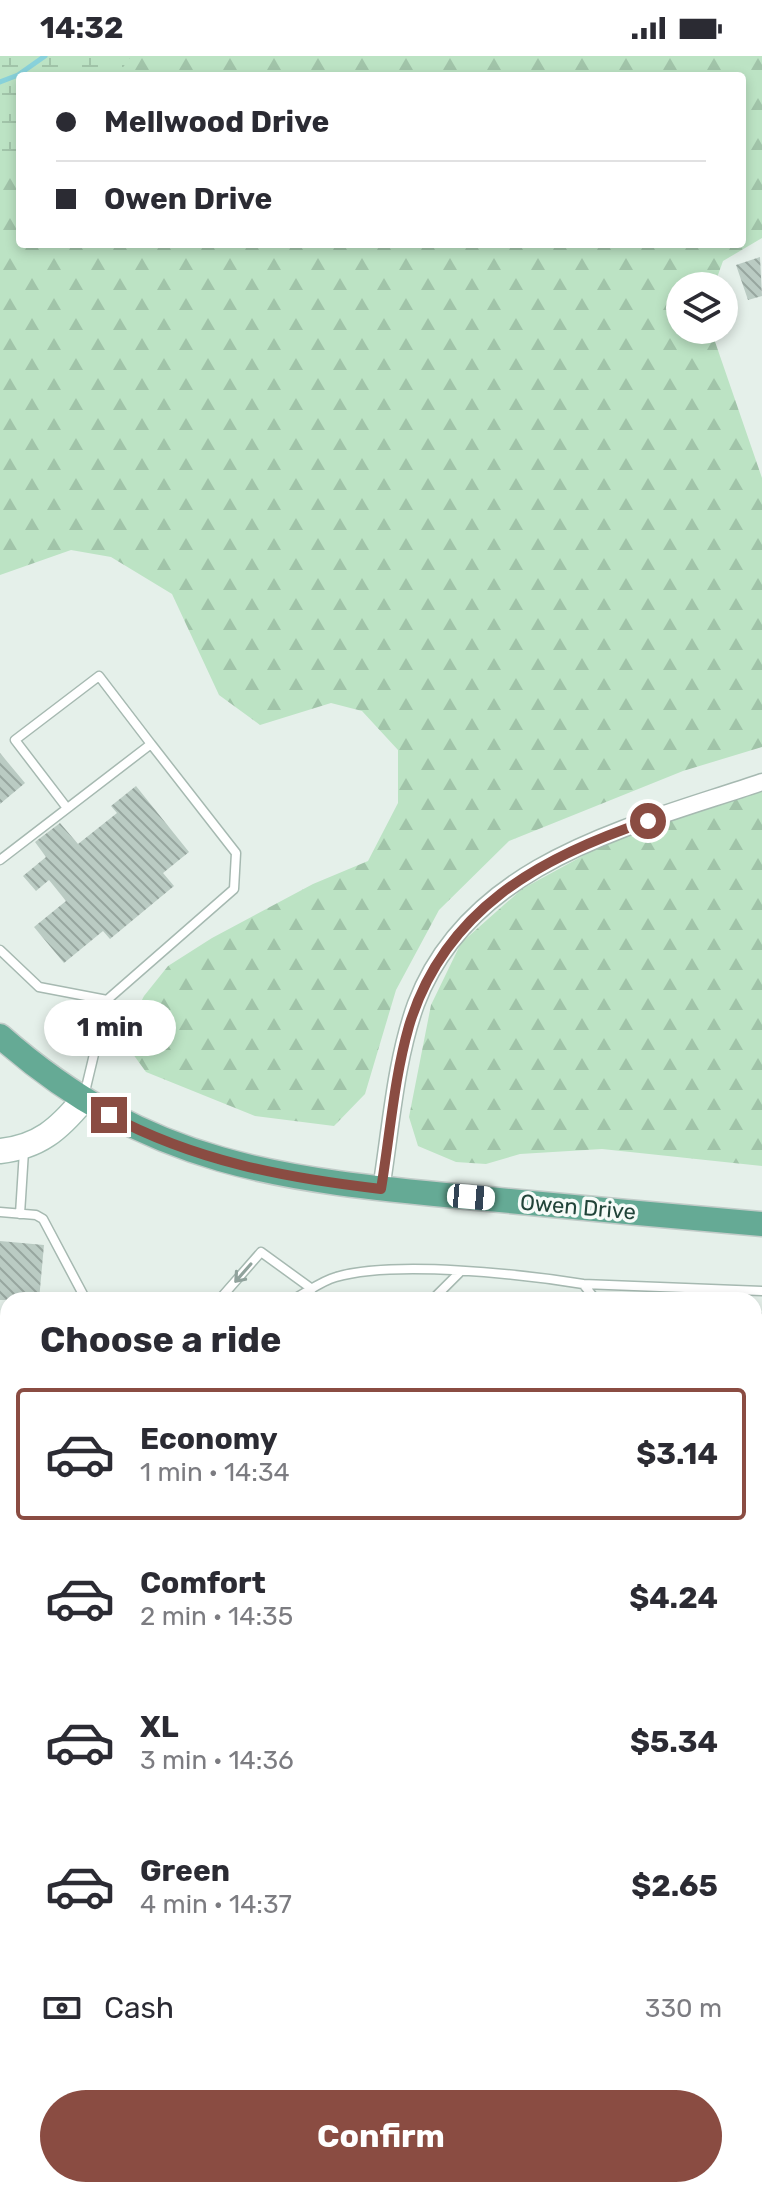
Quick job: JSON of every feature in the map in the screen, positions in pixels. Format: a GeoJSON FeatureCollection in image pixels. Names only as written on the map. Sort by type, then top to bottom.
{"type":"FeatureCollection","features":[{"type":"Feature","properties":{"kind":"main road","name":"Owen Drive"},"geometry":{"type":"LineString","coordinates":[[0,1036],[83,1100],[130,1126],[220,1162],[280,1175],[381,1189],[762,1224]]}},
{"type":"Feature","properties":{"kind":"street"},"geometry":{"type":"LineString","coordinates":[[381,1189],[408,1029],[435,964],[465,924],[523,877],[581,845],[762,782]]}},
{"type":"Feature","properties":{"kind":"street"},"geometry":{"type":"LineString","coordinates":[[12,1150],[62,1126],[83,1100]]}},
{"type":"Feature","properties":{"kind":"lane"},"geometry":{"type":"LineString","coordinates":[[67,808],[15,740],[99,676],[236,853],[234,889],[107,1000],[83,1100]]}},
{"type":"Feature","properties":{"kind":"lane"},"geometry":{"type":"LineString","coordinates":[[0,860],[151,744]]}},
{"type":"Feature","properties":{"kind":"lane"},"geometry":{"type":"LineString","coordinates":[[0,950],[39,987],[107,1000]]}},
{"type":"Feature","properties":{"kind":"lane"},"geometry":{"type":"LineString","coordinates":[[12,1150],[20,1214]]}},
{"type":"Feature","properties":{"kind":"lane"},"geometry":{"type":"LineString","coordinates":[[0,1212],[36,1215],[46,1222],[82,1292]]}},
{"type":"Feature","properties":{"kind":"lane"},"geometry":{"type":"LineString","coordinates":[[226,1292],[261,1252],[312,1289]]}},
{"type":"Feature","properties":{"kind":"lane"},"geometry":{"type":"LineString","coordinates":[[307,1292],[335,1277],[381,1271],[526,1275],[583,1284],[762,1291]]}},
{"type":"Feature","properties":{"kind":"lane"},"geometry":{"type":"LineString","coordinates":[[440,1292],[459,1273]]}},
{"type":"Feature","properties":{"kind":"lane"},"geometry":{"type":"LineString","coordinates":[[583,1284],[590,1292]]}},
{"type":"Feature","properties":{"kind":"green space"},"geometry":{"type":"Polygon","coordinates":[[[0,56],[762,56],[762,238],[746,247],[746,72],[16,72],[16,248],[745,248],[723,261],[719,272],[666,272],[666,344],[716,344],[762,478],[762,747],[683,771],[509,841],[439,910],[396,990],[365,1094],[334,1126],[255,1116],[146,1072],[122,1039],[144,996],[168,966],[212,938],[313,884],[368,861],[398,803],[398,750],[362,711],[331,703],[260,725],[219,695],[172,594],[111,557],[71,550],[0,575],[0,56]]]}},
{"type":"Feature","properties":{"kind":"green space"},"geometry":{"type":"Polygon","coordinates":[[[0,56],[131,56],[120,72],[16,72],[16,160],[0,169],[0,56]]]}},
{"type":"Feature","properties":{"kind":"green space"},"geometry":{"type":"Polygon","coordinates":[[[762,790],[762,1166],[602,1149],[520,1154],[486,1164],[456,1162],[418,1146],[409,1117],[431,1005],[461,943],[522,889],[612,840],[762,790]]]}},
{"type":"Feature","properties":{"kind":"building"},"geometry":{"type":"Polygon","coordinates":[[[760,257],[762,296],[748,300],[736,265],[760,257]]]}},
{"type":"Feature","properties":{"kind":"building"},"geometry":{"type":"Polygon","coordinates":[[[0,753],[25,783],[0,804],[0,753]]]}},
{"type":"Feature","properties":{"kind":"building"},"geometry":{"type":"Polygon","coordinates":[[[136,786],[189,852],[163,873],[174,886],[110,939],[103,931],[64,963],[34,927],[66,901],[49,880],[36,891],[23,876],[46,857],[35,842],[60,823],[78,844],[117,813],[111,806],[136,786]]]}},
{"type":"Feature","properties":{"kind":"building"},"geometry":{"type":"Polygon","coordinates":[[[0,1241],[44,1245],[40,1292],[0,1292],[0,1241]]]}},
{"type":"Feature","properties":{"kind":"waterway"},"geometry":{"type":"LineString","coordinates":[[22,72],[45,56]]}},
{"type":"Feature","properties":{"kind":"waterway"},"geometry":{"type":"LineString","coordinates":[[0,82],[16,76]]}},
{"type":"Feature","properties":{"kind":"route"},"geometry":{"type":"LineString","coordinates":[[109,1115],[220,1162],[319,1182],[381,1189],[408,1029],[417,1002],[449,942],[465,924],[523,877],[592,840],[648,821]]}}]}
